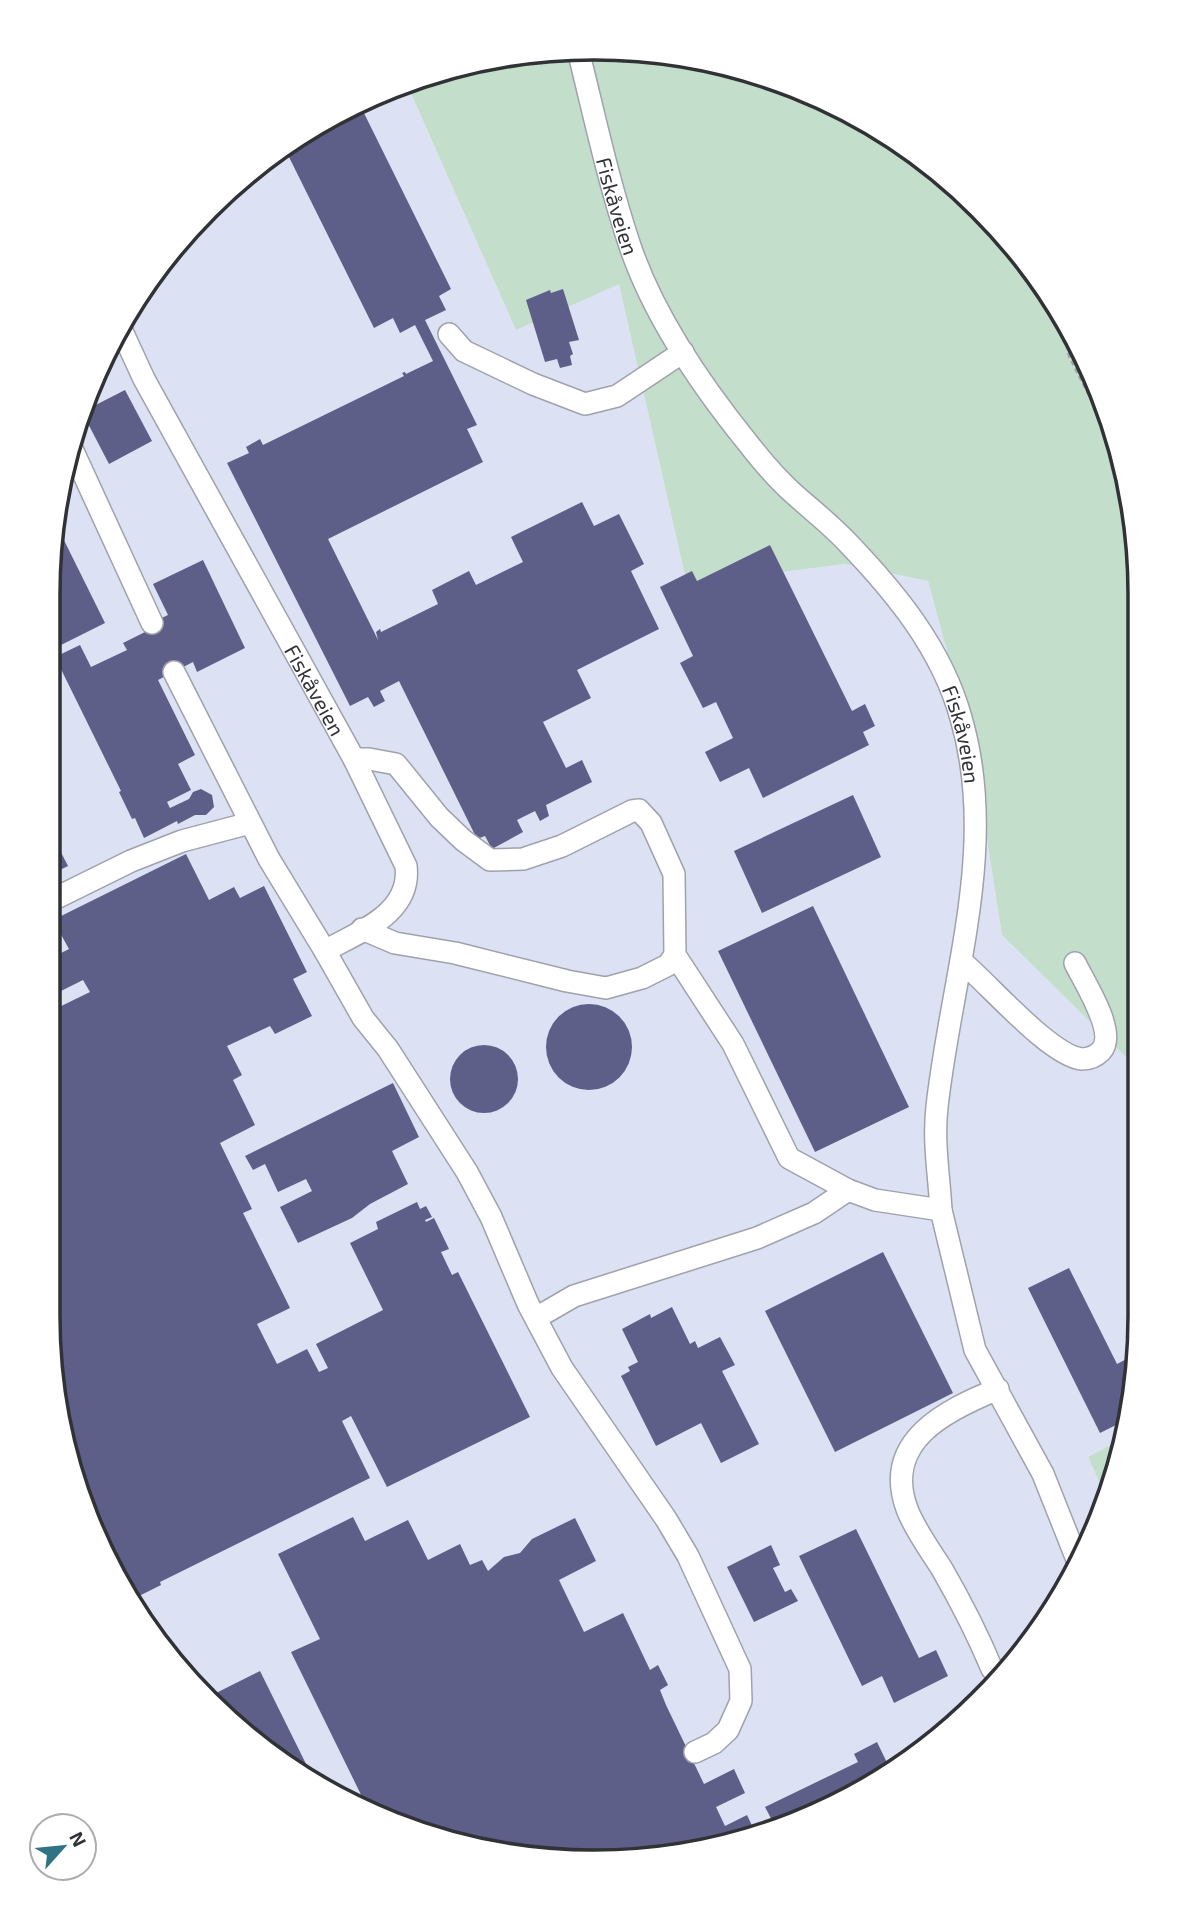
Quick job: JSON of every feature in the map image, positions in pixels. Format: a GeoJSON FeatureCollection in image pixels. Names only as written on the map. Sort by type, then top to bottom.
{"type":"FeatureCollection","features":[{"type":"Feature","properties":{"kind":"lane","name":"Fiskåveien"},"geometry":{"type":"LineString","coordinates":[[581,60],[629,245],[647,287],[684,352],[713,398],[747,443],[792,492],[848,542],[919,626],[939,660],[960,714],[974,776],[975,858],[937,1105],[936,1146],[941,1210],[975,1350],[1043,1474],[1074,1551]]}},
{"type":"Feature","properties":{"kind":"lane"},"geometry":{"type":"LineString","coordinates":[[449,334],[464,351],[534,384],[585,404],[617,396],[684,352]]}},
{"type":"Feature","properties":{"kind":"lane","name":"Fiskåveien"},"geometry":{"type":"LineString","coordinates":[[125,338],[144,379],[354,759],[396,764],[439,817],[463,840],[490,860],[523,859],[562,846],[639,810],[651,824],[674,874],[675,956]]}},
{"type":"Feature","properties":{"kind":"lane"},"geometry":{"type":"LineString","coordinates":[[77,460],[152,623]]}},
{"type":"Feature","properties":{"kind":"lane"},"geometry":{"type":"LineString","coordinates":[[174,672],[250,822],[363,1018],[388,1049],[467,1172],[562,1368],[666,1519],[688,1556],[740,1669],[741,1701],[728,1730],[714,1743],[695,1752]]}},
{"type":"Feature","properties":{"kind":"lane"},"geometry":{"type":"LineString","coordinates":[[325,951],[387,916],[399,901],[408,878],[407,866],[354,759]]}},
{"type":"Feature","properties":{"kind":"lane"},"geometry":{"type":"LineString","coordinates":[[60,896],[131,861],[182,841],[250,822]]}},
{"type":"Feature","properties":{"kind":"lane"},"geometry":{"type":"LineString","coordinates":[[362,929],[395,943],[455,953],[606,988],[642,978],[668,965],[675,956],[733,1044],[789,1158],[848,1190],[875,1200],[941,1210]]}},
{"type":"Feature","properties":{"kind":"lane"},"geometry":{"type":"LineString","coordinates":[[961,961],[1037,1032],[1061,1050],[1080,1059],[1089,1059],[1104,1048],[1107,1032],[1074,963]]}},
{"type":"Feature","properties":{"kind":"lane"},"geometry":{"type":"LineString","coordinates":[[536,1318],[574,1296],[757,1238],[814,1213],[848,1190]]}},
{"type":"Feature","properties":{"kind":"lane"},"geometry":{"type":"LineString","coordinates":[[992,1669],[971,1618],[908,1513],[902,1482],[907,1454],[921,1431],[933,1422],[998,1389]]}},
{"type":"Feature","properties":{"kind":"path"},"geometry":{"type":"LineString","coordinates":[[1069,349],[1091,397]]}},
{"type":"Feature","properties":{"kind":"shaded area"},"geometry":{"type":"Polygon","coordinates":[[[411,92],[516,330],[619,283],[687,584],[845,564],[928,581],[972,743],[1002,935],[1128,1059],[1128,1316],[1124,1386],[1112,1444],[1088,1457],[1101,1485],[1088,1521],[1057,1583],[1018,1641],[996,1668],[946,1718],[919,1740],[861,1779],[799,1810],[732,1832],[664,1846],[594,1850],[524,1846],[422,1822],[358,1795],[297,1760],[242,1718],[216,1694],[170,1641],[131,1583],[100,1521],[88,1488],[70,1420],[61,1351],[60,594],[64,524],[78,456],[100,389],[131,327],[150,297],[192,242],[216,216],[269,170],[327,131],[411,92]]]}},
{"type":"Feature","properties":{"kind":"green space"},"geometry":{"type":"Polygon","coordinates":[[[559,61],[629,61],[698,70],[766,88],[830,115],[891,150],[946,192],[996,242],[1018,269],[1057,327],[1088,389],[1110,456],[1124,524],[1128,594],[1128,1059],[1002,935],[972,743],[928,581],[845,564],[687,584],[619,284],[516,330],[411,92],[490,70],[559,61]]]}},
{"type":"Feature","properties":{"kind":"green space"},"geometry":{"type":"Polygon","coordinates":[[[1112,1444],[1101,1485],[1088,1457],[1112,1444]]]}},
{"type":"Feature","properties":{"kind":"building"},"geometry":{"type":"Polygon","coordinates":[[[364,112],[451,289],[439,296],[446,310],[425,320],[477,425],[467,429],[483,462],[328,539],[378,640],[376,632],[380,629],[381,632],[438,604],[432,590],[469,571],[476,585],[523,562],[511,537],[582,502],[594,526],[619,514],[644,564],[631,571],[659,629],[577,670],[591,698],[543,722],[566,768],[582,760],[592,782],[546,805],[549,816],[540,821],[535,811],[517,820],[523,832],[492,849],[485,836],[477,839],[399,681],[380,691],[385,701],[374,707],[368,697],[350,706],[227,463],[249,453],[246,447],[260,439],[263,445],[404,376],[402,373],[406,374],[433,361],[415,325],[400,333],[393,318],[374,328],[289,156],[327,131],[364,112]]]}},
{"type":"Feature","properties":{"kind":"building"},"geometry":{"type":"Polygon","coordinates":[[[563,289],[579,340],[569,342],[573,354],[570,356],[572,365],[560,368],[557,359],[545,362],[526,300],[550,290],[551,293],[563,289]]]}},
{"type":"Feature","properties":{"kind":"building"},"geometry":{"type":"Polygon","coordinates":[[[125,390],[152,441],[109,464],[88,423],[94,406],[125,390]]]}},
{"type":"Feature","properties":{"kind":"building"},"geometry":{"type":"Polygon","coordinates":[[[63,538],[105,623],[60,646],[63,538]]]}},
{"type":"Feature","properties":{"kind":"building"},"geometry":{"type":"Polygon","coordinates":[[[770,545],[852,711],[865,704],[875,726],[863,732],[869,745],[763,798],[749,768],[720,782],[705,752],[733,738],[716,702],[703,708],[680,663],[693,656],[660,587],[692,571],[697,581],[770,545]]]}},
{"type":"Feature","properties":{"kind":"building"},"geometry":{"type":"Polygon","coordinates":[[[203,560],[245,648],[197,672],[193,662],[158,680],[195,755],[178,764],[191,790],[167,802],[170,808],[189,799],[193,792],[201,789],[212,795],[214,807],[206,815],[195,815],[178,824],[177,821],[144,838],[135,818],[132,819],[60,667],[60,655],[80,645],[91,667],[127,650],[123,643],[145,632],[142,627],[168,615],[153,584],[203,560]]]}},
{"type":"Feature","properties":{"kind":"building"},"geometry":{"type":"Polygon","coordinates":[[[853,795],[881,857],[762,913],[734,851],[853,795]]]}},
{"type":"Feature","properties":{"kind":"building"},"geometry":{"type":"Polygon","coordinates":[[[60,850],[68,866],[60,870],[60,850]]]}},
{"type":"Feature","properties":{"kind":"building"},"geometry":{"type":"Polygon","coordinates":[[[186,854],[209,900],[234,887],[240,898],[264,886],[307,972],[293,979],[312,1016],[275,1034],[270,1026],[227,1046],[242,1075],[233,1080],[255,1125],[220,1143],[252,1209],[243,1213],[290,1308],[257,1324],[277,1364],[307,1349],[319,1372],[328,1368],[316,1344],[383,1310],[350,1243],[378,1229],[376,1222],[417,1202],[420,1209],[426,1206],[432,1217],[425,1220],[426,1222],[434,1218],[449,1249],[441,1252],[452,1275],[458,1272],[530,1417],[387,1487],[351,1416],[342,1421],[370,1478],[160,1582],[161,1585],[139,1596],[100,1521],[88,1488],[64,1386],[60,1316],[60,1007],[90,992],[83,980],[60,992],[60,954],[69,949],[60,933],[60,917],[186,854]]]}},
{"type":"Feature","properties":{"kind":"building"},"geometry":{"type":"Polygon","coordinates":[[[813,906],[909,1107],[815,1152],[718,951],[813,906]]]}},
{"type":"Feature","properties":{"kind":"building"},"geometry":{"type":"Polygon","coordinates":[[[589,1004],[606,1007],[620,1016],[629,1030],[632,1047],[629,1064],[620,1078],[606,1087],[589,1090],[572,1087],[558,1078],[549,1064],[546,1047],[549,1030],[558,1016],[572,1007],[589,1004]]]}},
{"type":"Feature","properties":{"kind":"building"},"geometry":{"type":"Polygon","coordinates":[[[484,1045],[497,1048],[508,1055],[515,1066],[518,1079],[515,1092],[508,1103],[497,1110],[484,1113],[471,1110],[460,1103],[453,1092],[450,1079],[453,1066],[460,1055],[471,1048],[484,1045]]]}},
{"type":"Feature","properties":{"kind":"building"},"geometry":{"type":"Polygon","coordinates":[[[393,1083],[419,1137],[392,1151],[408,1184],[370,1204],[352,1218],[298,1243],[280,1207],[312,1191],[306,1179],[278,1192],[265,1164],[253,1170],[245,1156],[393,1083]]]}},
{"type":"Feature","properties":{"kind":"building"},"geometry":{"type":"Polygon","coordinates":[[[883,1252],[953,1393],[835,1452],[765,1311],[883,1252]]]}},
{"type":"Feature","properties":{"kind":"building"},"geometry":{"type":"Polygon","coordinates":[[[1069,1268],[1117,1364],[1126,1359],[1117,1425],[1100,1433],[1028,1288],[1069,1268]]]}},
{"type":"Feature","properties":{"kind":"building"},"geometry":{"type":"Polygon","coordinates":[[[672,1307],[690,1344],[695,1341],[698,1348],[720,1337],[735,1365],[722,1371],[759,1444],[721,1463],[701,1423],[656,1446],[621,1376],[630,1371],[628,1367],[638,1362],[622,1329],[650,1314],[651,1318],[672,1307]]]}},
{"type":"Feature","properties":{"kind":"building"},"geometry":{"type":"Polygon","coordinates":[[[353,1517],[365,1541],[408,1520],[428,1560],[460,1544],[470,1565],[482,1560],[488,1571],[504,1557],[520,1553],[532,1539],[575,1518],[596,1561],[559,1580],[584,1632],[623,1613],[650,1670],[658,1665],[668,1685],[660,1690],[704,1784],[734,1769],[745,1793],[716,1807],[725,1826],[747,1815],[752,1826],[664,1846],[559,1849],[524,1846],[456,1832],[389,1810],[362,1797],[291,1652],[320,1639],[278,1554],[353,1517]]]}},
{"type":"Feature","properties":{"kind":"building"},"geometry":{"type":"Polygon","coordinates":[[[856,1529],[919,1658],[936,1650],[948,1676],[894,1703],[882,1676],[862,1686],[799,1556],[856,1529]]]}},
{"type":"Feature","properties":{"kind":"building"},"geometry":{"type":"Polygon","coordinates":[[[771,1545],[780,1565],[773,1568],[785,1592],[791,1589],[798,1601],[754,1622],[727,1567],[771,1545]]]}},
{"type":"Feature","properties":{"kind":"building"},"geometry":{"type":"Polygon","coordinates":[[[260,1671],[308,1767],[269,1740],[215,1693],[260,1671]]]}},
{"type":"Feature","properties":{"kind":"building"},"geometry":{"type":"Polygon","coordinates":[[[877,1742],[887,1763],[830,1795],[772,1820],[765,1807],[858,1762],[854,1754],[877,1742]]]}}]}
